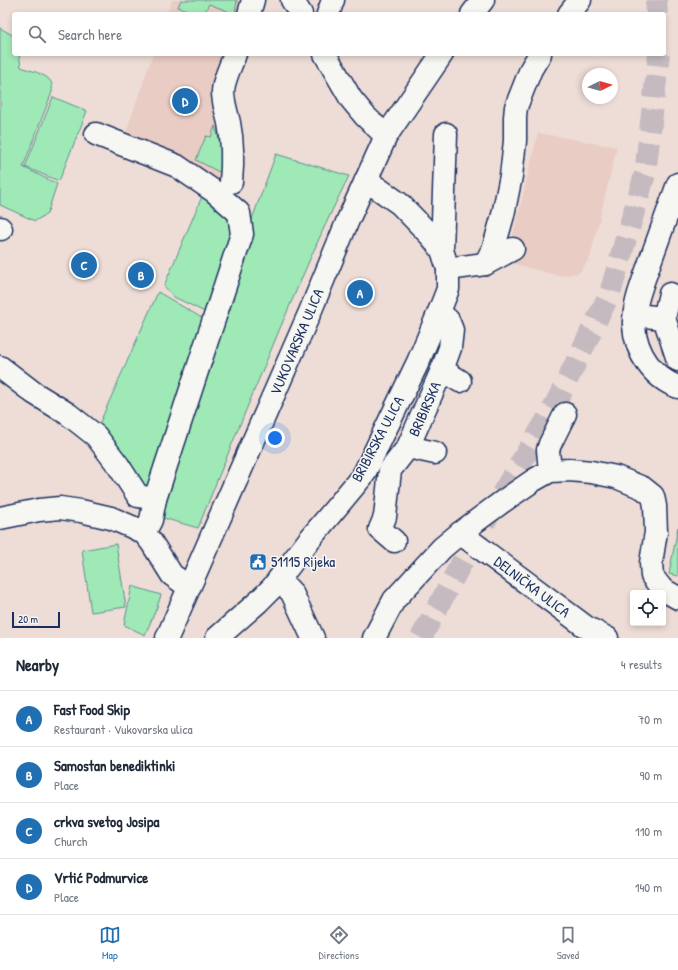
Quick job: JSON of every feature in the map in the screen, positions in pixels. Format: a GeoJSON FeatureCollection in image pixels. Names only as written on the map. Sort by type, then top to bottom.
{"type":"FeatureCollection","features":[{"type":"Feature","properties":{"kind":"street"},"geometry":{"type":"LineString","coordinates":[[250,12],[253,0]]}},
{"type":"Feature","properties":{"kind":"street"},"geometry":{"type":"LineString","coordinates":[[292,0],[300,12]]}},
{"type":"Feature","properties":{"kind":"street"},"geometry":{"type":"LineString","coordinates":[[329,12],[333,0]]}},
{"type":"Feature","properties":{"kind":"street"},"geometry":{"type":"LineString","coordinates":[[474,12],[483,0]]}},
{"type":"Feature","properties":{"kind":"street"},"geometry":{"type":"LineString","coordinates":[[573,12],[588,4]]}},
{"type":"Feature","properties":{"kind":"street"},"geometry":{"type":"LineString","coordinates":[[231,182],[233,159],[229,121],[223,100],[223,92],[224,84],[234,56]]}},
{"type":"Feature","properties":{"kind":"street"},"geometry":{"type":"LineString","coordinates":[[326,56],[354,104],[386,136]]}},
{"type":"Feature","properties":{"kind":"street","name":"VUKOVARSKA ULICA"},"geometry":{"type":"LineString","coordinates":[[167,638],[310,312],[348,220],[386,136],[441,56]]}},
{"type":"Feature","properties":{"kind":"street"},"geometry":{"type":"LineString","coordinates":[[485,264],[494,247],[503,215],[511,176],[515,141],[516,107],[531,69],[539,56]]}},
{"type":"Feature","properties":{"kind":"street"},"geometry":{"type":"LineString","coordinates":[[96,134],[177,166],[215,192],[239,213],[242,234],[155,499],[152,520],[144,533]]}},
{"type":"Feature","properties":{"kind":"street","name":"BRIBIRSKA ULICA"},"geometry":{"type":"LineString","coordinates":[[217,638],[273,587],[309,540],[364,474],[418,362],[448,289],[445,260],[446,134]]}},
{"type":"Feature","properties":{"kind":"street"},"geometry":{"type":"LineString","coordinates":[[366,180],[400,204],[430,235],[445,260],[485,264],[513,249]]}},
{"type":"Feature","properties":{"kind":"street"},"geometry":{"type":"LineString","coordinates":[[678,184],[638,300],[634,326],[636,338],[644,358],[656,374],[678,388]]}},
{"type":"Feature","properties":{"kind":"street"},"geometry":{"type":"LineString","coordinates":[[670,294],[664,318],[678,360]]}},
{"type":"Feature","properties":{"kind":"street","name":"BRIBIRSKA"},"geometry":{"type":"LineString","coordinates":[[394,541],[380,529],[385,517],[390,470],[408,447],[451,376],[450,348],[452,330],[448,320],[439,312]]}},
{"type":"Feature","properties":{"kind":"street"},"geometry":{"type":"LineString","coordinates":[[635,315],[664,318]]}},
{"type":"Feature","properties":{"kind":"street"},"geometry":{"type":"LineString","coordinates":[[0,367],[34,393],[68,414],[96,436],[118,465],[138,496],[155,499]]}},
{"type":"Feature","properties":{"kind":"street"},"geometry":{"type":"LineString","coordinates":[[550,471],[548,450],[565,414]]}},
{"type":"Feature","properties":{"kind":"street","name":"BRIBIRSKA"},"geometry":{"type":"LineString","coordinates":[[408,447],[436,453]]}},
{"type":"Feature","properties":{"kind":"street"},"geometry":{"type":"LineString","coordinates":[[374,638],[394,600],[442,548],[502,502],[550,471],[570,470],[616,477],[643,488],[653,496],[656,532],[651,563],[652,576],[662,589],[678,598]]}},
{"type":"Feature","properties":{"kind":"street"},"geometry":{"type":"LineString","coordinates":[[0,518],[50,508],[60,508],[111,518],[144,533],[172,574],[189,587]]}},
{"type":"Feature","properties":{"kind":"street","name":"DELNIČKA ULICA"},"geometry":{"type":"LineString","coordinates":[[460,533],[586,627],[607,638]]}},
{"type":"Feature","properties":{"kind":"street"},"geometry":{"type":"LineString","coordinates":[[279,579],[292,593],[313,638]]}},
{"type":"Feature","properties":{"kind":"shaded area"},"geometry":{"type":"Polygon","coordinates":[[[172,0],[245,0],[243,12],[168,12],[172,0]]]}},
{"type":"Feature","properties":{"kind":"shaded area"},"geometry":{"type":"Polygon","coordinates":[[[152,56],[232,56],[226,182],[124,138],[152,56]]]}},
{"type":"Feature","properties":{"kind":"shaded area"},"geometry":{"type":"Polygon","coordinates":[[[538,133],[617,147],[590,258],[579,273],[559,276],[514,264],[512,239],[538,133]]]}},
{"type":"Feature","properties":{"kind":"green space"},"geometry":{"type":"Polygon","coordinates":[[[181,0],[237,0],[235,12],[230,12],[209,4],[205,12],[192,12],[178,7],[181,0]]]}},
{"type":"Feature","properties":{"kind":"green space"},"geometry":{"type":"Polygon","coordinates":[[[0,28],[12,35],[12,56],[19,56],[21,67],[46,77],[52,84],[52,92],[23,167],[57,184],[47,214],[35,221],[0,205],[0,28]]]}},
{"type":"Feature","properties":{"kind":"green space"},"geometry":{"type":"Polygon","coordinates":[[[53,97],[87,111],[59,181],[25,167],[53,97]]]}},
{"type":"Feature","properties":{"kind":"green space"},"geometry":{"type":"Polygon","coordinates":[[[215,126],[221,146],[221,173],[196,160],[206,136],[211,137],[215,126]]]}},
{"type":"Feature","properties":{"kind":"green space"},"geometry":{"type":"Polygon","coordinates":[[[276,154],[349,176],[322,232],[281,326],[198,528],[156,516],[238,257],[276,154]]]}},
{"type":"Feature","properties":{"kind":"green space"},"geometry":{"type":"Polygon","coordinates":[[[203,194],[223,210],[231,221],[234,236],[211,315],[174,297],[164,286],[203,194]]]}},
{"type":"Feature","properties":{"kind":"green space"},"geometry":{"type":"Polygon","coordinates":[[[158,292],[207,321],[153,495],[140,491],[96,431],[158,292]]]}},
{"type":"Feature","properties":{"kind":"green space"},"geometry":{"type":"Polygon","coordinates":[[[678,527],[678,576],[669,574],[678,527]]]}},
{"type":"Feature","properties":{"kind":"green space"},"geometry":{"type":"Polygon","coordinates":[[[116,544],[126,607],[91,612],[82,550],[116,544]]]}},
{"type":"Feature","properties":{"kind":"green space"},"geometry":{"type":"Polygon","coordinates":[[[132,586],[161,595],[145,635],[124,625],[132,586]]]}},
{"type":"Feature","properties":{"kind":"tunnel"},"geometry":{"type":"LineString","coordinates":[[656,0],[657,12]]}},
{"type":"Feature","properties":{"kind":"tunnel"},"geometry":{"type":"LineString","coordinates":[[421,638],[475,538],[552,411],[610,293],[645,174],[659,56]]}},
{"type":"Feature","properties":{"kind":"place","name":"Vrtić Podmurvice"},"geometry":{"type":"Point","coordinates":[185,101]}},
{"type":"Feature","properties":{"kind":"place","name":"crkva svetog Josipa"},"geometry":{"type":"Point","coordinates":[84,265]}},
{"type":"Feature","properties":{"kind":"place","name":"Samostan benediktinki"},"geometry":{"type":"Point","coordinates":[141,275]}},
{"type":"Feature","properties":{"kind":"place","name":"Fast Food Skip"},"geometry":{"type":"Point","coordinates":[360,293]}},
{"type":"Feature","properties":{"kind":"place","name":"51115 Rijeka"},"geometry":{"type":"Point","coordinates":[258,562]}}]}
